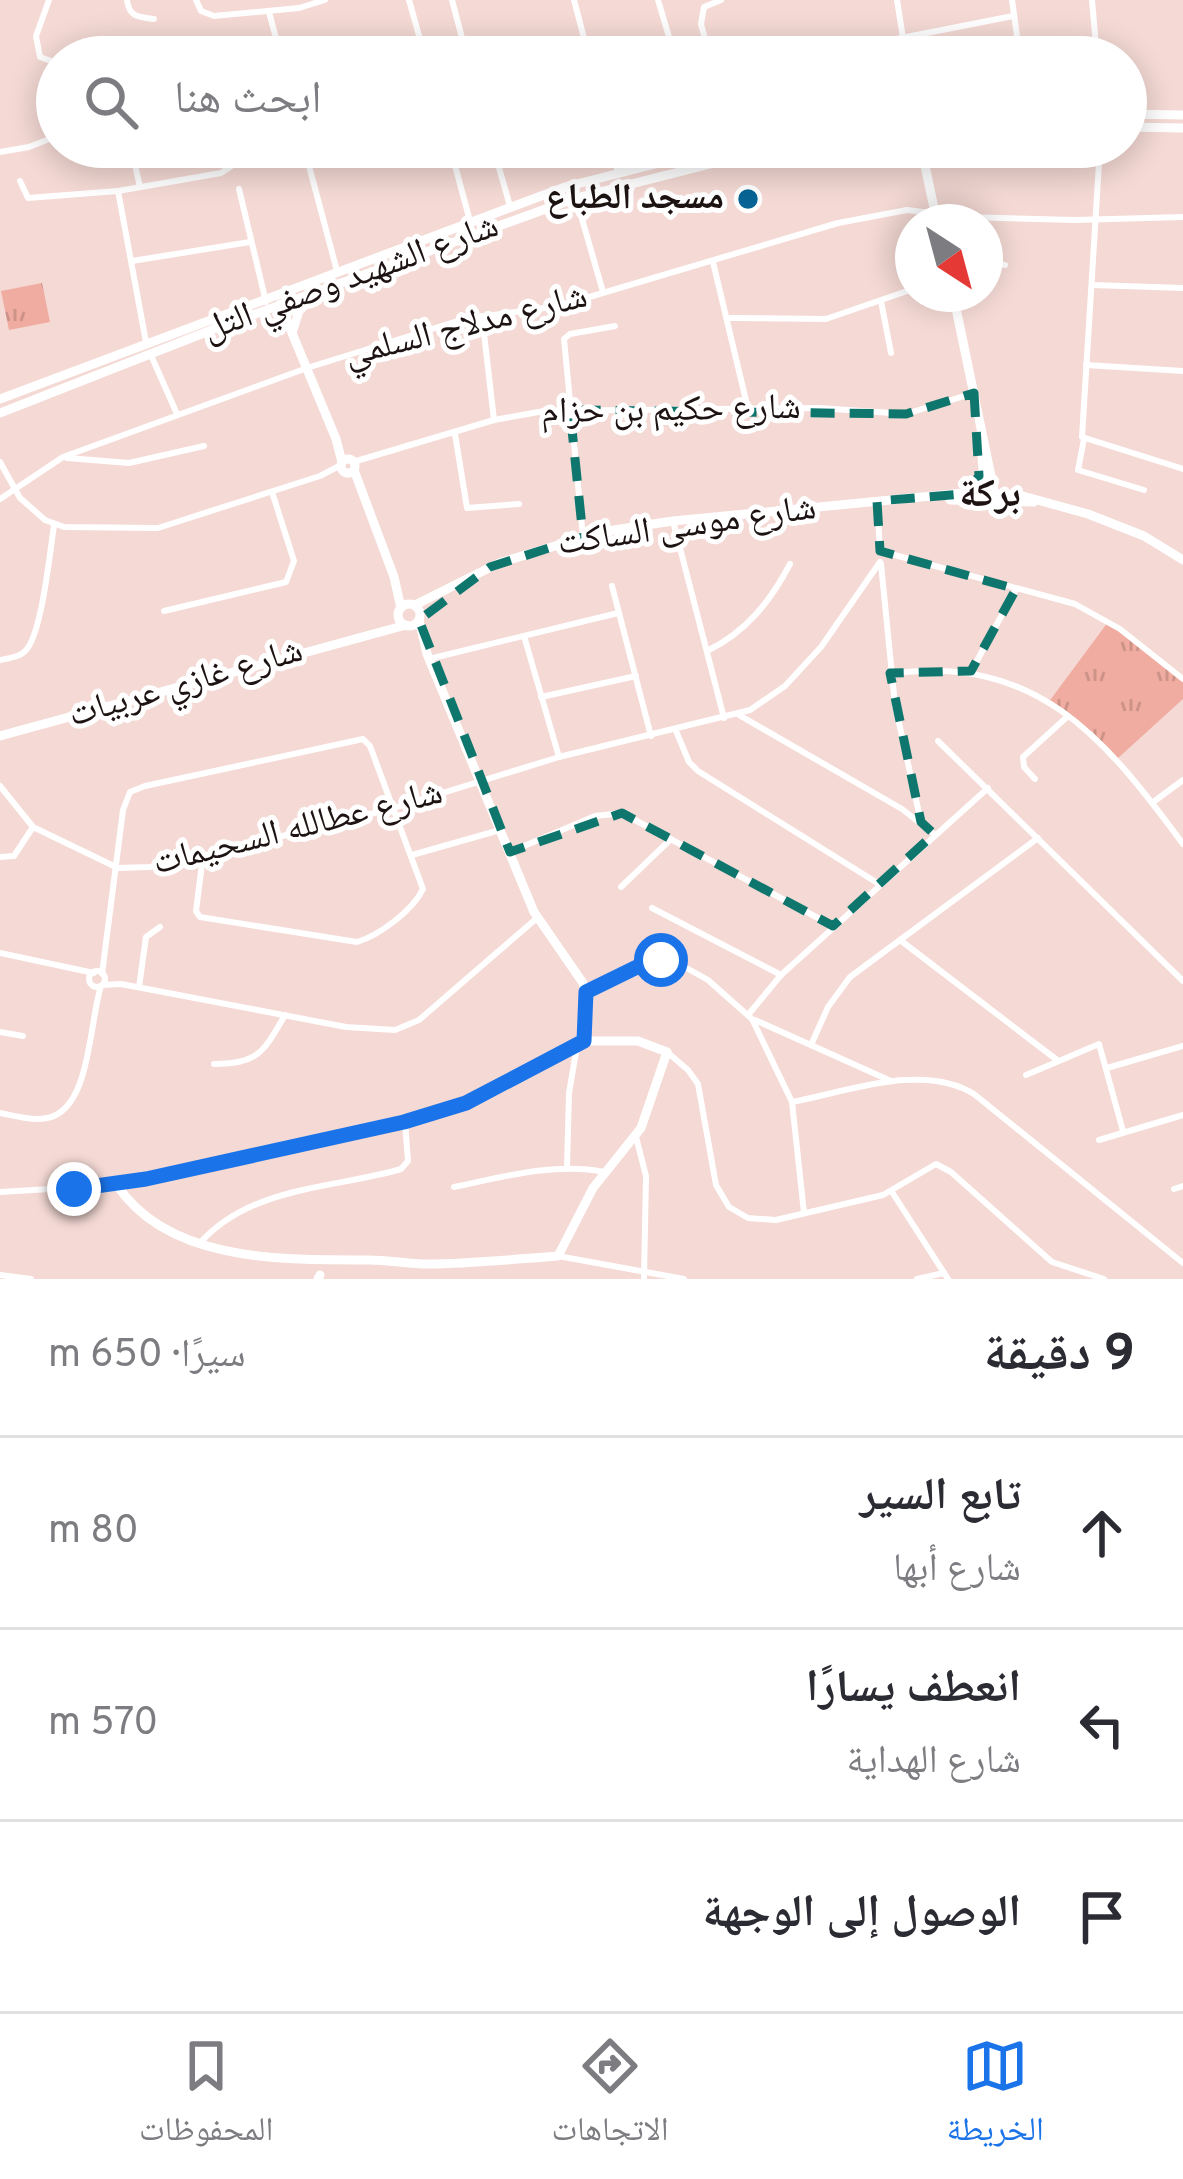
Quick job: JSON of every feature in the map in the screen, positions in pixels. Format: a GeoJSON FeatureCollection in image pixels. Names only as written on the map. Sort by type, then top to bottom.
{"type":"FeatureCollection","features":[{"type":"Feature","properties":{"kind":"street"},"geometry":{"type":"LineString","coordinates":[[38,36],[49,0]]}},
{"type":"Feature","properties":{"kind":"street"},"geometry":{"type":"LineString","coordinates":[[127,0],[135,17],[154,19]]}},
{"type":"Feature","properties":{"kind":"street"},"geometry":{"type":"LineString","coordinates":[[196,0],[201,11],[214,16],[269,12],[325,0]]}},
{"type":"Feature","properties":{"kind":"street"},"geometry":{"type":"LineString","coordinates":[[409,0],[419,36]]}},
{"type":"Feature","properties":{"kind":"street"},"geometry":{"type":"LineString","coordinates":[[452,0],[461,36]]}},
{"type":"Feature","properties":{"kind":"street"},"geometry":{"type":"LineString","coordinates":[[574,0],[583,36]]}},
{"type":"Feature","properties":{"kind":"street"},"geometry":{"type":"LineString","coordinates":[[658,0],[669,36]]}},
{"type":"Feature","properties":{"kind":"street"},"geometry":{"type":"LineString","coordinates":[[705,36],[700,16],[704,7],[721,0]]}},
{"type":"Feature","properties":{"kind":"street"},"geometry":{"type":"LineString","coordinates":[[897,0],[903,36]]}},
{"type":"Feature","properties":{"kind":"street"},"geometry":{"type":"LineString","coordinates":[[1012,0],[1017,36]]}},
{"type":"Feature","properties":{"kind":"street"},"geometry":{"type":"LineString","coordinates":[[1092,0],[1095,36]]}},
{"type":"Feature","properties":{"kind":"street"},"geometry":{"type":"LineString","coordinates":[[269,12],[275,36]]}},
{"type":"Feature","properties":{"kind":"street"},"geometry":{"type":"LineString","coordinates":[[913,36],[1013,16]]}},
{"type":"Feature","properties":{"kind":"street"},"geometry":{"type":"LineString","coordinates":[[1147,114],[1183,115]]}},
{"type":"Feature","properties":{"kind":"street"},"geometry":{"type":"LineString","coordinates":[[1147,127],[1183,128]]}},
{"type":"Feature","properties":{"kind":"street"},"geometry":{"type":"LineString","coordinates":[[0,152],[36,144]]}},
{"type":"Feature","properties":{"kind":"street"},"geometry":{"type":"LineString","coordinates":[[136,168],[140,187]]}},
{"type":"Feature","properties":{"kind":"street"},"geometry":{"type":"LineString","coordinates":[[20,181],[28,198],[118,191],[230,168]]}},
{"type":"Feature","properties":{"kind":"street"},"geometry":{"type":"LineString","coordinates":[[310,168],[337,272]]}},
{"type":"Feature","properties":{"kind":"street"},"geometry":{"type":"LineString","coordinates":[[456,168],[470,221]]}},
{"type":"Feature","properties":{"kind":"street"},"geometry":{"type":"LineString","coordinates":[[499,168],[510,206]]}},
{"type":"Feature","properties":{"kind":"street"},"geometry":{"type":"LineString","coordinates":[[618,168],[619,173]]}},
{"type":"Feature","properties":{"kind":"street","name":"شارع الشهيد وصفي التل"},"geometry":{"type":"LineString","coordinates":[[0,413],[270,295],[510,206],[639,168]]}},
{"type":"Feature","properties":{"kind":"street","name":"شارع الشهيد وصفي التل"},"geometry":{"type":"LineString","coordinates":[[0,398],[267,310],[576,198],[694,168]]}},
{"type":"Feature","properties":{"kind":"street"},"geometry":{"type":"LineString","coordinates":[[926,168],[933,204]]}},
{"type":"Feature","properties":{"kind":"street"},"geometry":{"type":"LineString","coordinates":[[1099,168],[1084,439],[1078,470],[1144,490]]}},
{"type":"Feature","properties":{"kind":"street"},"geometry":{"type":"LineString","coordinates":[[239,189],[250,242],[270,295],[280,305],[296,341],[537,918],[586,992],[569,1093],[567,1168]]}},
{"type":"Feature","properties":{"kind":"street"},"geometry":{"type":"LineString","coordinates":[[118,191],[148,347],[177,414]]}},
{"type":"Feature","properties":{"kind":"street"},"geometry":{"type":"LineString","coordinates":[[576,198],[603,292]]}},
{"type":"Feature","properties":{"kind":"street","name":"شارع مدلاج السلمي"},"geometry":{"type":"LineString","coordinates":[[0,499],[63,457],[307,368],[482,316],[545,308],[838,223],[895,212]]}},
{"type":"Feature","properties":{"kind":"street","name":"شارع مدلاج السلمي"},"geometry":{"type":"LineString","coordinates":[[1003,218],[1183,217]]}},
{"type":"Feature","properties":{"kind":"street"},"geometry":{"type":"LineString","coordinates":[[132,261],[250,242]]}},
{"type":"Feature","properties":{"kind":"street"},"geometry":{"type":"LineString","coordinates":[[713,262],[748,409]]}},
{"type":"Feature","properties":{"kind":"street"},"geometry":{"type":"LineString","coordinates":[[1092,285],[1183,288]]}},
{"type":"Feature","properties":{"kind":"street"},"geometry":{"type":"LineString","coordinates":[[296,341],[296,317],[319,291]]}},
{"type":"Feature","properties":{"kind":"street"},"geometry":{"type":"LineString","coordinates":[[267,310],[270,295]]}},
{"type":"Feature","properties":{"kind":"street"},"geometry":{"type":"LineString","coordinates":[[727,318],[811,321],[895,296]]}},
{"type":"Feature","properties":{"kind":"street"},"geometry":{"type":"LineString","coordinates":[[880,301],[891,353]]}},
{"type":"Feature","properties":{"kind":"street"},"geometry":{"type":"LineString","coordinates":[[957,312],[990,496]]}},
{"type":"Feature","properties":{"kind":"street"},"geometry":{"type":"LineString","coordinates":[[482,316],[494,420]]}},
{"type":"Feature","properties":{"kind":"street"},"geometry":{"type":"LineString","coordinates":[[583,537],[566,335],[615,326]]}},
{"type":"Feature","properties":{"kind":"street"},"geometry":{"type":"LineString","coordinates":[[1086,365],[1183,371]]}},
{"type":"Feature","properties":{"kind":"street","name":"شارع حكيم بن حزام"},"geometry":{"type":"LineString","coordinates":[[54,525],[158,527],[522,413],[748,409],[906,414],[974,393]]}},
{"type":"Feature","properties":{"kind":"street"},"geometry":{"type":"LineString","coordinates":[[982,432],[990,496]]}},
{"type":"Feature","properties":{"kind":"street"},"geometry":{"type":"LineString","coordinates":[[455,434],[467,508],[519,504]]}},
{"type":"Feature","properties":{"kind":"street"},"geometry":{"type":"LineString","coordinates":[[1084,439],[1183,469]]}},
{"type":"Feature","properties":{"kind":"street"},"geometry":{"type":"LineString","coordinates":[[63,457],[129,463],[204,446]]}},
{"type":"Feature","properties":{"kind":"street"},"geometry":{"type":"LineString","coordinates":[[0,463],[13,489],[54,525],[29,646],[18,656],[0,660]]}},
{"type":"Feature","properties":{"kind":"street"},"geometry":{"type":"LineString","coordinates":[[964,494],[983,467]]}},
{"type":"Feature","properties":{"kind":"street"},"geometry":{"type":"LineString","coordinates":[[164,611],[286,582],[293,561],[272,492]]}},
{"type":"Feature","properties":{"kind":"street","name":"شارع موسى الساكت"},"geometry":{"type":"LineString","coordinates":[[940,498],[964,494],[1034,502],[1114,523],[1183,560]]}},
{"type":"Feature","properties":{"kind":"street","name":"شارع موسى الساكت"},"geometry":{"type":"LineString","coordinates":[[411,611],[499,563],[583,537],[673,521],[877,501],[990,496]]}},
{"type":"Feature","properties":{"kind":"street"},"geometry":{"type":"LineString","coordinates":[[877,501],[890,674],[921,822]]}},
{"type":"Feature","properties":{"kind":"street"},"geometry":{"type":"LineString","coordinates":[[673,521],[724,718]]}},
{"type":"Feature","properties":{"kind":"street"},"geometry":{"type":"LineString","coordinates":[[880,551],[1063,599],[1092,612],[1183,680]]}},
{"type":"Feature","properties":{"kind":"street"},"geometry":{"type":"LineString","coordinates":[[739,715],[800,672],[880,562]]}},
{"type":"Feature","properties":{"kind":"street"},"geometry":{"type":"LineString","coordinates":[[707,651],[752,620],[790,564]]}},
{"type":"Feature","properties":{"kind":"street"},"geometry":{"type":"LineString","coordinates":[[612,586],[651,736]]}},
{"type":"Feature","properties":{"kind":"street"},"geometry":{"type":"LineString","coordinates":[[971,671],[1016,589]]}},
{"type":"Feature","properties":{"kind":"street","name":"شارع غازي عربيات"},"geometry":{"type":"LineString","coordinates":[[0,736],[406,625],[411,611]]}},
{"type":"Feature","properties":{"kind":"street","name":"شارع غازي عربيات"},"geometry":{"type":"LineString","coordinates":[[372,632],[411,611]]}},
{"type":"Feature","properties":{"kind":"street"},"geometry":{"type":"LineString","coordinates":[[428,657],[618,613]]}},
{"type":"Feature","properties":{"kind":"street"},"geometry":{"type":"LineString","coordinates":[[406,625],[428,657]]}},
{"type":"Feature","properties":{"kind":"street"},"geometry":{"type":"LineString","coordinates":[[524,637],[559,758]]}},
{"type":"Feature","properties":{"kind":"street"},"geometry":{"type":"LineString","coordinates":[[890,674],[939,668],[971,671],[1035,696],[1109,750],[1183,844]]}},
{"type":"Feature","properties":{"kind":"street"},"geometry":{"type":"LineString","coordinates":[[541,697],[636,676]]}},
{"type":"Feature","properties":{"kind":"street"},"geometry":{"type":"LineString","coordinates":[[739,715],[934,834]]}},
{"type":"Feature","properties":{"kind":"street","name":"شارع عطالله السحيمات"},"geometry":{"type":"LineString","coordinates":[[0,786],[34,827],[118,868],[150,867],[394,808],[559,758],[739,715]]}},
{"type":"Feature","properties":{"kind":"street"},"geometry":{"type":"LineString","coordinates":[[1035,779],[1024,767],[1023,757],[1068,716]]}},
{"type":"Feature","properties":{"kind":"street"},"geometry":{"type":"LineString","coordinates":[[676,731],[698,771],[879,884]]}},
{"type":"Feature","properties":{"kind":"street"},"geometry":{"type":"LineString","coordinates":[[0,1113],[45,1119],[72,1104],[79,1088],[118,868],[123,810],[130,792],[363,739],[370,746],[412,855],[422,894],[373,937],[357,943],[200,917],[196,910],[203,856]]}},
{"type":"Feature","properties":{"kind":"street"},"geometry":{"type":"LineString","coordinates":[[938,741],[1183,981]]}},
{"type":"Feature","properties":{"kind":"street"},"geometry":{"type":"LineString","coordinates":[[1152,803],[1183,780]]}},
{"type":"Feature","properties":{"kind":"street"},"geometry":{"type":"LineString","coordinates":[[750,1017],[781,975],[988,788]]}},
{"type":"Feature","properties":{"kind":"street"},"geometry":{"type":"LineString","coordinates":[[510,852],[605,813],[622,813],[833,926]]}},
{"type":"Feature","properties":{"kind":"street"},"geometry":{"type":"LineString","coordinates":[[0,857],[14,856],[34,827]]}},
{"type":"Feature","properties":{"kind":"street"},"geometry":{"type":"LineString","coordinates":[[412,855],[500,830]]}},
{"type":"Feature","properties":{"kind":"street"},"geometry":{"type":"LineString","coordinates":[[811,1045],[843,985],[1038,838]]}},
{"type":"Feature","properties":{"kind":"street"},"geometry":{"type":"LineString","coordinates":[[621,887],[670,839]]}},
{"type":"Feature","properties":{"kind":"street"},"geometry":{"type":"LineString","coordinates":[[652,908],[781,975]]}},
{"type":"Feature","properties":{"kind":"street"},"geometry":{"type":"LineString","coordinates":[[0,953],[122,985],[370,1030],[404,1028],[537,918]]}},
{"type":"Feature","properties":{"kind":"street"},"geometry":{"type":"LineString","coordinates":[[139,988],[146,937],[160,926]]}},
{"type":"Feature","properties":{"kind":"street"},"geometry":{"type":"LineString","coordinates":[[900,940],[1057,1060]]}},
{"type":"Feature","properties":{"kind":"street"},"geometry":{"type":"LineString","coordinates":[[586,992],[649,962],[674,962],[708,980],[750,1017],[895,1082]]}},
{"type":"Feature","properties":{"kind":"street"},"geometry":{"type":"LineString","coordinates":[[214,1064],[252,1060],[285,1015]]}},
{"type":"Feature","properties":{"kind":"street"},"geometry":{"type":"LineString","coordinates":[[750,1017],[792,1102],[804,1213]]}},
{"type":"Feature","properties":{"kind":"street"},"geometry":{"type":"LineString","coordinates":[[0,1032],[23,1036]]}},
{"type":"Feature","properties":{"kind":"street"},"geometry":{"type":"LineString","coordinates":[[0,1192],[117,1185],[404,1122],[466,1103],[580,1043],[648,1042],[667,1052],[698,1084],[712,1173],[729,1207],[756,1220],[776,1220],[892,1192],[930,1165],[943,1166],[1052,1262],[1104,1279]]}},
{"type":"Feature","properties":{"kind":"street"},"geometry":{"type":"LineString","coordinates":[[1026,1076],[1099,1044],[1123,1131]]}},
{"type":"Feature","properties":{"kind":"street"},"geometry":{"type":"LineString","coordinates":[[1107,1068],[1183,1046]]}},
{"type":"Feature","properties":{"kind":"street"},"geometry":{"type":"LineString","coordinates":[[558,1256],[604,1172],[636,1137],[667,1052]]}},
{"type":"Feature","properties":{"kind":"street"},"geometry":{"type":"LineString","coordinates":[[792,1102],[895,1082],[947,1082],[974,1094],[1183,1263]]}},
{"type":"Feature","properties":{"kind":"street"},"geometry":{"type":"LineString","coordinates":[[1099,1140],[1183,1114]]}},
{"type":"Feature","properties":{"kind":"street"},"geometry":{"type":"LineString","coordinates":[[200,1243],[220,1222],[255,1204],[401,1169],[408,1161],[404,1122]]}},
{"type":"Feature","properties":{"kind":"street"},"geometry":{"type":"LineString","coordinates":[[636,1137],[645,1163],[645,1276]]}},
{"type":"Feature","properties":{"kind":"street"},"geometry":{"type":"LineString","coordinates":[[454,1187],[567,1168],[604,1172]]}},
{"type":"Feature","properties":{"kind":"street"},"geometry":{"type":"LineString","coordinates":[[117,1185],[146,1215],[200,1243],[322,1262],[429,1264],[558,1256],[645,1276],[684,1279]]}},
{"type":"Feature","properties":{"kind":"street"},"geometry":{"type":"LineString","coordinates":[[892,1192],[946,1276],[917,1279]]}},
{"type":"Feature","properties":{"kind":"street"},"geometry":{"type":"LineString","coordinates":[[319,1277],[322,1262]]}},
{"type":"Feature","properties":{"kind":"street"},"geometry":{"type":"LineString","coordinates":[[0,1275],[31,1279]]}},
{"type":"Feature","properties":{"kind":"highlighted area"},"geometry":{"type":"Polygon","coordinates":[[[974,393],[979,476],[964,494],[877,501],[880,551],[1016,589],[971,671],[890,673],[921,822],[934,834],[833,926],[622,813],[510,852],[419,620],[490,567],[583,537],[570,410],[906,414],[974,393]]]}},
{"type":"Feature","properties":{"kind":"green space"},"geometry":{"type":"Polygon","coordinates":[[[42,283],[50,322],[9,330],[1,291],[42,283]]]}},
{"type":"Feature","properties":{"kind":"green space"},"geometry":{"type":"Polygon","coordinates":[[[1108,622],[1183,679],[1183,699],[1117,759],[1048,703],[1108,622]]]}},
{"type":"Feature","properties":{"kind":"place","name":"مسجد الطباع"},"geometry":{"type":"Point","coordinates":[748,199]}},
{"type":"Feature","properties":{"kind":"district","name":"بركة"},"geometry":{"type":"Point","coordinates":[990,496]}},
{"type":"Feature","properties":{"kind":"route"},"geometry":{"type":"LineString","coordinates":[[74,1189],[146,1179],[404,1122],[466,1103],[584,1041],[586,992],[661,960]]}}]}
